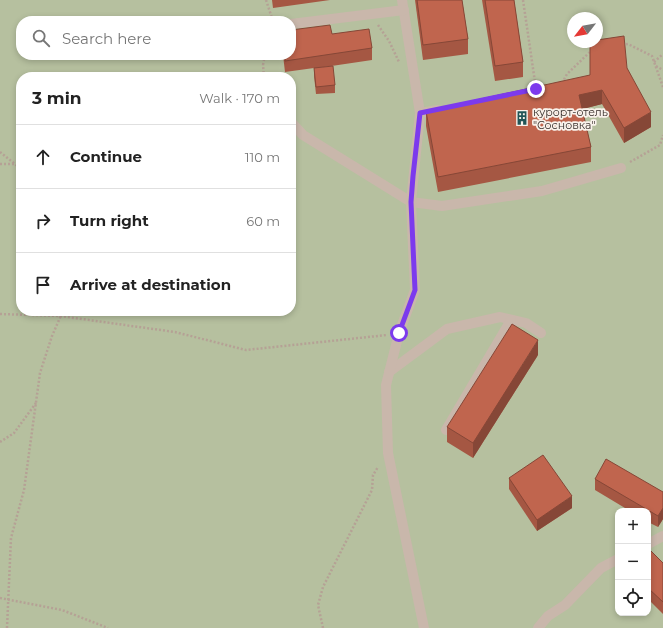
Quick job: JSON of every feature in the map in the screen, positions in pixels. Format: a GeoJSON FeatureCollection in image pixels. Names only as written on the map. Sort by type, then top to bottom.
{"type":"FeatureCollection","features":[{"type":"Feature","properties":{"kind":"lane"},"geometry":{"type":"LineString","coordinates":[[296,23],[369,14],[403,5],[420,113],[411,202],[415,290],[399,333],[386,385],[388,453],[424,628]]}},
{"type":"Feature","properties":{"kind":"lane"},"geometry":{"type":"LineString","coordinates":[[420,113],[448,108]]}},
{"type":"Feature","properties":{"kind":"lane"},"geometry":{"type":"LineString","coordinates":[[296,127],[303,135],[411,202],[442,206],[542,191],[621,168]]}},
{"type":"Feature","properties":{"kind":"lane"},"geometry":{"type":"LineString","coordinates":[[389,372],[447,329],[500,317],[526,323],[541,334]]}},
{"type":"Feature","properties":{"kind":"lane"},"geometry":{"type":"LineString","coordinates":[[446,430],[511,320]]}},
{"type":"Feature","properties":{"kind":"lane"},"geometry":{"type":"LineString","coordinates":[[651,542],[663,536]]}},
{"type":"Feature","properties":{"kind":"lane"},"geometry":{"type":"LineString","coordinates":[[538,628],[548,616],[565,605],[601,568],[615,561]]}},
{"type":"Feature","properties":{"kind":"path"},"geometry":{"type":"LineString","coordinates":[[266,0],[271,16]]}},
{"type":"Feature","properties":{"kind":"path"},"geometry":{"type":"LineString","coordinates":[[523,0],[536,89]]}},
{"type":"Feature","properties":{"kind":"path"},"geometry":{"type":"LineString","coordinates":[[369,14],[402,66]]}},
{"type":"Feature","properties":{"kind":"path"},"geometry":{"type":"LineString","coordinates":[[620,45],[628,44],[652,56],[663,87]]}},
{"type":"Feature","properties":{"kind":"path"},"geometry":{"type":"LineString","coordinates":[[561,84],[567,74],[590,50],[598,49]]}},
{"type":"Feature","properties":{"kind":"path"},"geometry":{"type":"LineString","coordinates":[[654,62],[663,54]]}},
{"type":"Feature","properties":{"kind":"path"},"geometry":{"type":"LineString","coordinates":[[264,60],[264,72]]}},
{"type":"Feature","properties":{"kind":"path"},"geometry":{"type":"LineString","coordinates":[[655,66],[663,70]]}},
{"type":"Feature","properties":{"kind":"path"},"geometry":{"type":"LineString","coordinates":[[621,168],[660,145],[663,134]]}},
{"type":"Feature","properties":{"kind":"path"},"geometry":{"type":"LineString","coordinates":[[660,145],[663,148]]}},
{"type":"Feature","properties":{"kind":"path"},"geometry":{"type":"LineString","coordinates":[[0,152],[16,164]]}},
{"type":"Feature","properties":{"kind":"path"},"geometry":{"type":"LineString","coordinates":[[0,164],[16,164]]}},
{"type":"Feature","properties":{"kind":"path"},"geometry":{"type":"LineString","coordinates":[[0,314],[16,315]]}},
{"type":"Feature","properties":{"kind":"path"},"geometry":{"type":"LineString","coordinates":[[7,628],[11,538],[24,490],[40,373],[60,316],[175,332],[246,350],[399,333]]}},
{"type":"Feature","properties":{"kind":"path"},"geometry":{"type":"LineString","coordinates":[[0,442],[14,434],[36,402]]}},
{"type":"Feature","properties":{"kind":"path"},"geometry":{"type":"LineString","coordinates":[[323,628],[318,605],[323,588],[372,490],[373,475],[388,453]]}},
{"type":"Feature","properties":{"kind":"path"},"geometry":{"type":"LineString","coordinates":[[0,598],[62,610],[108,628]]}},
{"type":"Feature","properties":{"kind":"green space"},"geometry":{"type":"Polygon","coordinates":[[[0,0],[663,0],[663,628],[0,628],[0,0]]]}},
{"type":"Feature","properties":{"kind":"building"},"geometry":{"type":"Polygon","coordinates":[[[417,0],[462,0],[468,39],[423,45],[417,0]]]}},
{"type":"Feature","properties":{"kind":"building"},"geometry":{"type":"Polygon","coordinates":[[[485,0],[514,0],[523,62],[495,66],[485,0]]]}},
{"type":"Feature","properties":{"kind":"building"},"geometry":{"type":"Polygon","coordinates":[[[330,25],[332,34],[369,29],[372,48],[296,59],[296,29],[330,25]]]}},
{"type":"Feature","properties":{"kind":"building","name":"курорт-отель \"Сосновка\""},"geometry":{"type":"Polygon","coordinates":[[[624,36],[627,68],[651,112],[624,128],[602,90],[579,95],[591,147],[438,177],[426,111],[590,75],[590,48],[603,48],[603,39],[624,36]]]}},
{"type":"Feature","properties":{"kind":"building"},"geometry":{"type":"Polygon","coordinates":[[[333,66],[335,85],[316,87],[314,68],[333,66]]]}},
{"type":"Feature","properties":{"kind":"building"},"geometry":{"type":"Polygon","coordinates":[[[512,324],[538,340],[473,443],[447,427],[512,324]]]}},
{"type":"Feature","properties":{"kind":"building"},"geometry":{"type":"Polygon","coordinates":[[[543,455],[572,496],[537,520],[509,478],[543,455]]]}},
{"type":"Feature","properties":{"kind":"building"},"geometry":{"type":"Polygon","coordinates":[[[606,459],[663,492],[663,508],[658,516],[651,512],[651,508],[644,508],[595,479],[606,459]]]}},
{"type":"Feature","properties":{"kind":"building"},"geometry":{"type":"Polygon","coordinates":[[[651,551],[663,563],[663,602],[651,591],[651,551]]]}},
{"type":"Feature","properties":{"kind":"place","name":"курорт-отель \"Сосновка\""},"geometry":{"type":"Point","coordinates":[522,118]}},
{"type":"Feature","properties":{"kind":"route"},"geometry":{"type":"LineString","coordinates":[[399,333],[415,290],[411,202],[420,113],[536,89]]}}]}
